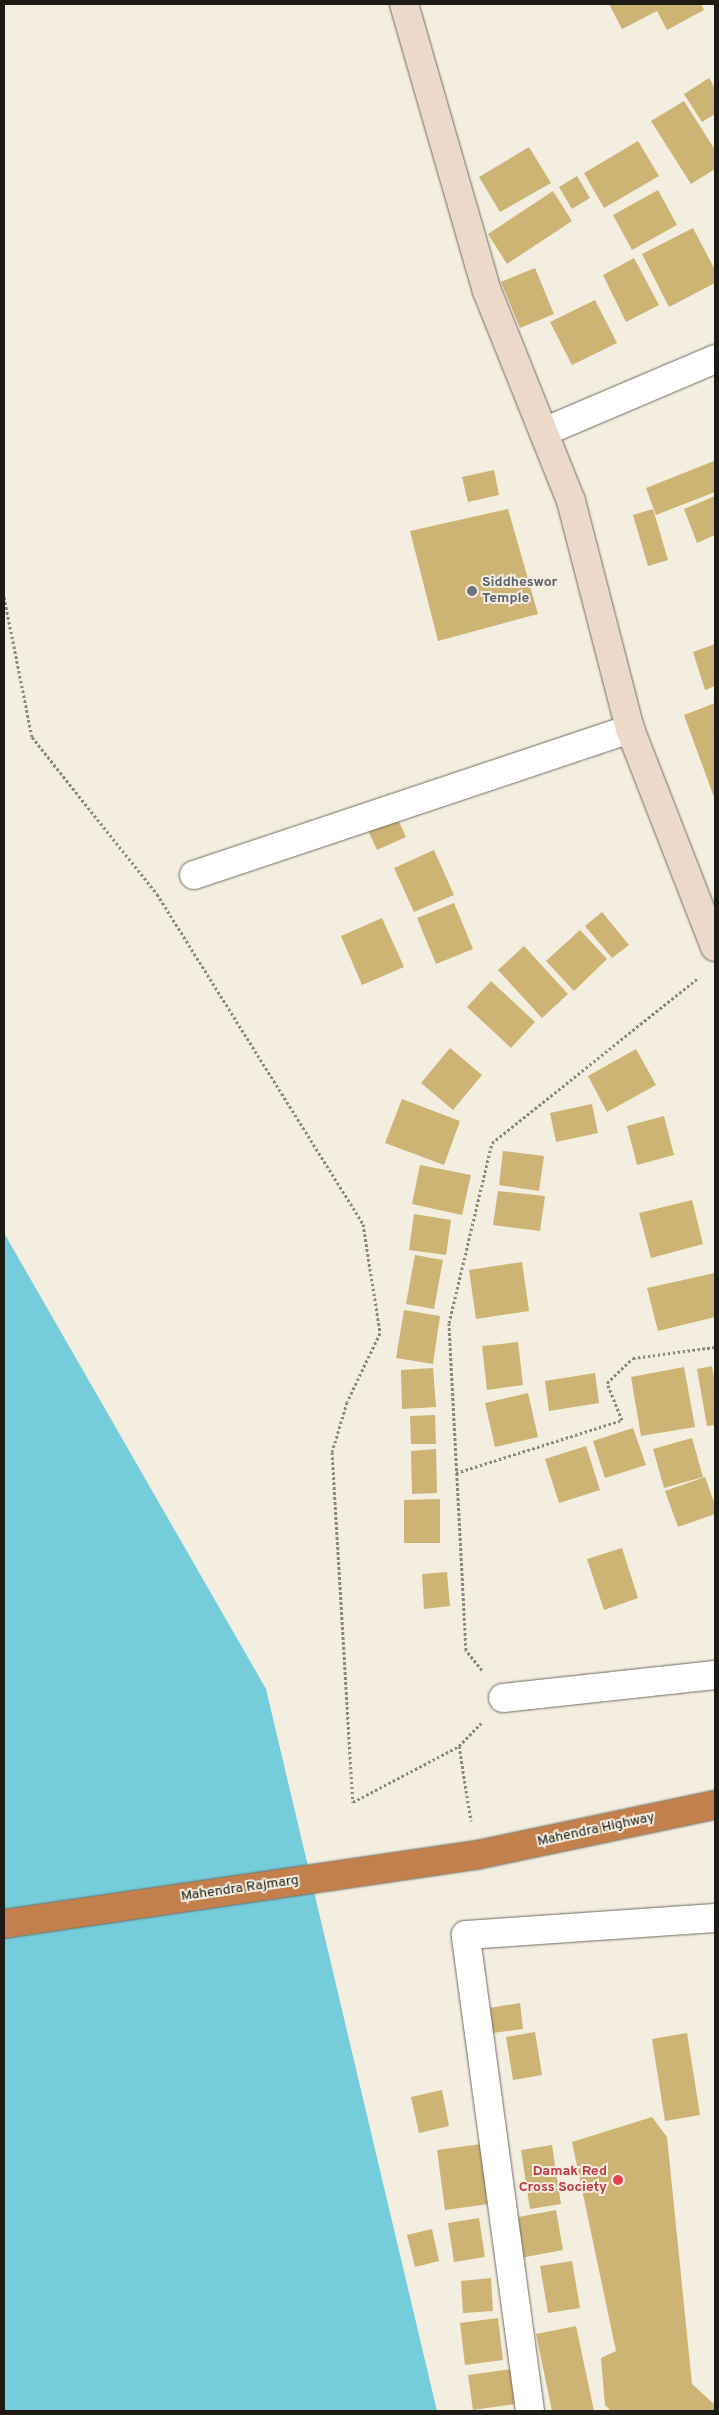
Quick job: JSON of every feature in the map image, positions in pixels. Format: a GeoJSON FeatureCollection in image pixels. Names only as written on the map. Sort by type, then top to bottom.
{"type":"FeatureCollection","features":[{"type":"Feature","properties":{"kind":"highway","name":"Mahendra Highway"},"geometry":{"type":"LineString","coordinates":[[477,1855],[715,1806]]}},
{"type":"Feature","properties":{"kind":"highway","name":"Mahendra Rajmarg"},"geometry":{"type":"LineString","coordinates":[[4,1924],[477,1855]]}},
{"type":"Feature","properties":{"kind":"street"},"geometry":{"type":"LineString","coordinates":[[404,4],[487,291],[571,502],[630,729],[715,947]]}},
{"type":"Feature","properties":{"kind":"street"},"geometry":{"type":"LineString","coordinates":[[544,432],[715,359]]}},
{"type":"Feature","properties":{"kind":"street"},"geometry":{"type":"LineString","coordinates":[[194,875],[630,729]]}},
{"type":"Feature","properties":{"kind":"street"},"geometry":{"type":"LineString","coordinates":[[504,1698],[715,1675]]}},
{"type":"Feature","properties":{"kind":"street"},"geometry":{"type":"LineString","coordinates":[[530,2411],[466,1935],[715,1918]]}},
{"type":"Feature","properties":{"kind":"path"},"geometry":{"type":"LineString","coordinates":[[4,597],[32,737],[157,894],[363,1224],[380,1333],[347,1402],[332,1452],[353,1802],[458,1746],[477,1855]]}},
{"type":"Feature","properties":{"kind":"path"},"geometry":{"type":"LineString","coordinates":[[504,1698],[466,1650],[449,1324],[492,1142],[700,976]]}},
{"type":"Feature","properties":{"kind":"path"},"geometry":{"type":"LineString","coordinates":[[456,1473],[622,1420],[607,1384],[633,1358],[715,1347]]}},
{"type":"Feature","properties":{"kind":"water"},"geometry":{"type":"Polygon","coordinates":[[[4,1233],[266,1689],[437,2411],[4,2411],[4,1233]]]}},
{"type":"Feature","properties":{"kind":"building"},"geometry":{"type":"Polygon","coordinates":[[[609,4],[701,4],[704,10],[667,30],[657,11],[622,29],[609,4]]]}},
{"type":"Feature","properties":{"kind":"building"},"geometry":{"type":"Polygon","coordinates":[[[709,78],[715,88],[715,114],[702,122],[684,94],[709,78]]]}},
{"type":"Feature","properties":{"kind":"building"},"geometry":{"type":"Polygon","coordinates":[[[684,101],[715,150],[715,169],[691,184],[651,121],[684,101]]]}},
{"type":"Feature","properties":{"kind":"building"},"geometry":{"type":"Polygon","coordinates":[[[638,141],[659,176],[604,208],[584,173],[638,141]]]}},
{"type":"Feature","properties":{"kind":"building"},"geometry":{"type":"Polygon","coordinates":[[[529,147],[551,183],[500,212],[479,177],[529,147]]]}},
{"type":"Feature","properties":{"kind":"building"},"geometry":{"type":"Polygon","coordinates":[[[577,176],[590,198],[572,209],[559,187],[577,176]]]}},
{"type":"Feature","properties":{"kind":"building"},"geometry":{"type":"Polygon","coordinates":[[[658,190],[677,225],[632,250],[613,215],[658,190]]]}},
{"type":"Feature","properties":{"kind":"building"},"geometry":{"type":"Polygon","coordinates":[[[553,191],[572,221],[507,264],[488,234],[553,191]]]}},
{"type":"Feature","properties":{"kind":"building"},"geometry":{"type":"Polygon","coordinates":[[[693,228],[715,270],[715,283],[669,307],[642,254],[693,228]]]}},
{"type":"Feature","properties":{"kind":"building"},"geometry":{"type":"Polygon","coordinates":[[[634,258],[659,305],[626,322],[603,275],[634,258]]]}},
{"type":"Feature","properties":{"kind":"building"},"geometry":{"type":"Polygon","coordinates":[[[535,268],[554,314],[520,328],[501,282],[535,268]]]}},
{"type":"Feature","properties":{"kind":"building"},"geometry":{"type":"Polygon","coordinates":[[[595,300],[617,343],[572,365],[550,322],[595,300]]]}},
{"type":"Feature","properties":{"kind":"building"},"geometry":{"type":"Polygon","coordinates":[[[714,461],[715,492],[656,515],[646,488],[714,461]]]}},
{"type":"Feature","properties":{"kind":"building"},"geometry":{"type":"Polygon","coordinates":[[[494,470],[499,495],[468,502],[462,477],[494,470]]]}},
{"type":"Feature","properties":{"kind":"building"},"geometry":{"type":"Polygon","coordinates":[[[715,496],[715,535],[697,543],[684,509],[715,496]]]}},
{"type":"Feature","properties":{"kind":"building"},"geometry":{"type":"Polygon","coordinates":[[[508,509],[538,614],[438,641],[410,531],[508,509]]]}},
{"type":"Feature","properties":{"kind":"building"},"geometry":{"type":"Polygon","coordinates":[[[653,509],[668,560],[648,566],[633,515],[653,509]]]}},
{"type":"Feature","properties":{"kind":"building"},"geometry":{"type":"Polygon","coordinates":[[[715,644],[715,686],[705,690],[693,652],[715,644]]]}},
{"type":"Feature","properties":{"kind":"building"},"geometry":{"type":"Polygon","coordinates":[[[715,703],[715,800],[684,715],[715,703]]]}},
{"type":"Feature","properties":{"kind":"building"},"geometry":{"type":"Polygon","coordinates":[[[392,806],[406,837],[377,850],[363,819],[392,806]]]}},
{"type":"Feature","properties":{"kind":"building"},"geometry":{"type":"Polygon","coordinates":[[[434,850],[454,895],[414,912],[394,868],[434,850]]]}},
{"type":"Feature","properties":{"kind":"building"},"geometry":{"type":"Polygon","coordinates":[[[454,903],[473,949],[436,964],[417,918],[454,903]]]}},
{"type":"Feature","properties":{"kind":"building"},"geometry":{"type":"Polygon","coordinates":[[[602,912],[629,945],[612,958],[585,926],[602,912]]]}},
{"type":"Feature","properties":{"kind":"building"},"geometry":{"type":"Polygon","coordinates":[[[382,918],[404,967],[362,985],[341,936],[382,918]]]}},
{"type":"Feature","properties":{"kind":"building"},"geometry":{"type":"Polygon","coordinates":[[[580,930],[607,959],[574,991],[546,961],[580,930]]]}},
{"type":"Feature","properties":{"kind":"building"},"geometry":{"type":"Polygon","coordinates":[[[524,946],[568,994],[542,1018],[498,970],[524,946]]]}},
{"type":"Feature","properties":{"kind":"building"},"geometry":{"type":"Polygon","coordinates":[[[491,981],[535,1022],[511,1048],[467,1007],[491,981]]]}},
{"type":"Feature","properties":{"kind":"building"},"geometry":{"type":"Polygon","coordinates":[[[450,1048],[482,1075],[453,1110],[421,1083],[450,1048]]]}},
{"type":"Feature","properties":{"kind":"building"},"geometry":{"type":"Polygon","coordinates":[[[636,1049],[656,1085],[607,1112],[588,1076],[636,1049]]]}},
{"type":"Feature","properties":{"kind":"building"},"geometry":{"type":"Polygon","coordinates":[[[402,1099],[460,1121],[444,1165],[385,1143],[402,1099]]]}},
{"type":"Feature","properties":{"kind":"building"},"geometry":{"type":"Polygon","coordinates":[[[592,1104],[598,1133],[556,1142],[550,1113],[592,1104]]]}},
{"type":"Feature","properties":{"kind":"building"},"geometry":{"type":"Polygon","coordinates":[[[664,1116],[674,1155],[637,1165],[627,1126],[664,1116]]]}},
{"type":"Feature","properties":{"kind":"building"},"geometry":{"type":"Polygon","coordinates":[[[503,1151],[544,1156],[539,1191],[499,1185],[503,1151]]]}},
{"type":"Feature","properties":{"kind":"building"},"geometry":{"type":"Polygon","coordinates":[[[420,1165],[471,1175],[462,1215],[412,1204],[420,1165]]]}},
{"type":"Feature","properties":{"kind":"building"},"geometry":{"type":"Polygon","coordinates":[[[498,1191],[545,1196],[540,1231],[493,1225],[498,1191]]]}},
{"type":"Feature","properties":{"kind":"building"},"geometry":{"type":"Polygon","coordinates":[[[692,1200],[703,1244],[651,1258],[639,1213],[692,1200]]]}},
{"type":"Feature","properties":{"kind":"building"},"geometry":{"type":"Polygon","coordinates":[[[414,1214],[451,1220],[446,1255],[409,1250],[414,1214]]]}},
{"type":"Feature","properties":{"kind":"building"},"geometry":{"type":"Polygon","coordinates":[[[415,1255],[443,1260],[434,1309],[406,1304],[415,1255]]]}},
{"type":"Feature","properties":{"kind":"building"},"geometry":{"type":"Polygon","coordinates":[[[522,1262],[529,1311],[476,1319],[469,1270],[522,1262]]]}},
{"type":"Feature","properties":{"kind":"building"},"geometry":{"type":"Polygon","coordinates":[[[715,1273],[715,1317],[658,1331],[647,1288],[715,1273]]]}},
{"type":"Feature","properties":{"kind":"building"},"geometry":{"type":"Polygon","coordinates":[[[404,1310],[440,1316],[433,1364],[396,1358],[404,1310]]]}},
{"type":"Feature","properties":{"kind":"building"},"geometry":{"type":"Polygon","coordinates":[[[518,1342],[523,1385],[487,1390],[482,1346],[518,1342]]]}},
{"type":"Feature","properties":{"kind":"building"},"geometry":{"type":"Polygon","coordinates":[[[712,1366],[715,1383],[715,1425],[707,1426],[697,1369],[712,1366]]]}},
{"type":"Feature","properties":{"kind":"building"},"geometry":{"type":"Polygon","coordinates":[[[684,1367],[695,1427],[641,1436],[631,1377],[684,1367]]]}},
{"type":"Feature","properties":{"kind":"building"},"geometry":{"type":"Polygon","coordinates":[[[433,1368],[436,1407],[402,1409],[401,1370],[433,1368]]]}},
{"type":"Feature","properties":{"kind":"building"},"geometry":{"type":"Polygon","coordinates":[[[595,1373],[599,1403],[549,1411],[545,1381],[595,1373]]]}},
{"type":"Feature","properties":{"kind":"building"},"geometry":{"type":"Polygon","coordinates":[[[528,1393],[538,1437],[495,1447],[485,1403],[528,1393]]]}},
{"type":"Feature","properties":{"kind":"building"},"geometry":{"type":"Polygon","coordinates":[[[435,1415],[436,1444],[411,1444],[410,1416],[435,1415]]]}},
{"type":"Feature","properties":{"kind":"building"},"geometry":{"type":"Polygon","coordinates":[[[633,1428],[646,1465],[605,1478],[593,1441],[633,1428]]]}},
{"type":"Feature","properties":{"kind":"building"},"geometry":{"type":"Polygon","coordinates":[[[692,1438],[703,1477],[664,1488],[653,1449],[692,1438]]]}},
{"type":"Feature","properties":{"kind":"building"},"geometry":{"type":"Polygon","coordinates":[[[586,1446],[600,1490],[559,1503],[545,1459],[586,1446]]]}},
{"type":"Feature","properties":{"kind":"building"},"geometry":{"type":"Polygon","coordinates":[[[436,1449],[437,1493],[412,1494],[411,1451],[436,1449]]]}},
{"type":"Feature","properties":{"kind":"building"},"geometry":{"type":"Polygon","coordinates":[[[705,1477],[715,1505],[715,1514],[678,1527],[665,1491],[705,1477]]]}},
{"type":"Feature","properties":{"kind":"building"},"geometry":{"type":"Polygon","coordinates":[[[440,1499],[440,1543],[404,1543],[404,1500],[440,1499]]]}},
{"type":"Feature","properties":{"kind":"building"},"geometry":{"type":"Polygon","coordinates":[[[622,1548],[638,1598],[604,1610],[587,1559],[622,1548]]]}},
{"type":"Feature","properties":{"kind":"building"},"geometry":{"type":"Polygon","coordinates":[[[447,1572],[450,1606],[424,1609],[422,1574],[447,1572]]]}},
{"type":"Feature","properties":{"kind":"building"},"geometry":{"type":"Polygon","coordinates":[[[520,2003],[523,2029],[492,2033],[489,2008],[520,2003]]]}},
{"type":"Feature","properties":{"kind":"building"},"geometry":{"type":"Polygon","coordinates":[[[535,2032],[542,2075],[513,2080],[506,2037],[535,2032]]]}},
{"type":"Feature","properties":{"kind":"building"},"geometry":{"type":"Polygon","coordinates":[[[687,2033],[700,2115],[665,2121],[652,2039],[687,2033]]]}},
{"type":"Feature","properties":{"kind":"building"},"geometry":{"type":"Polygon","coordinates":[[[442,2090],[449,2126],[419,2133],[411,2097],[442,2090]]]}},
{"type":"Feature","properties":{"kind":"building"},"geometry":{"type":"Polygon","coordinates":[[[652,2117],[667,2137],[692,2384],[715,2405],[715,2411],[611,2411],[605,2405],[601,2358],[616,2351],[572,2142],[652,2117]]]}},
{"type":"Feature","properties":{"kind":"building"},"geometry":{"type":"Polygon","coordinates":[[[481,2144],[489,2204],[445,2210],[437,2150],[481,2144]]]}},
{"type":"Feature","properties":{"kind":"building"},"geometry":{"type":"Polygon","coordinates":[[[552,2145],[561,2204],[530,2209],[521,2150],[552,2145]]]}},
{"type":"Feature","properties":{"kind":"building"},"geometry":{"type":"Polygon","coordinates":[[[556,2210],[563,2250],[520,2258],[513,2218],[556,2210]]]}},
{"type":"Feature","properties":{"kind":"building"},"geometry":{"type":"Polygon","coordinates":[[[479,2218],[485,2257],[454,2262],[448,2223],[479,2218]]]}},
{"type":"Feature","properties":{"kind":"building"},"geometry":{"type":"Polygon","coordinates":[[[432,2229],[439,2261],[415,2267],[407,2235],[432,2229]]]}},
{"type":"Feature","properties":{"kind":"building"},"geometry":{"type":"Polygon","coordinates":[[[572,2261],[580,2308],[548,2313],[540,2266],[572,2261]]]}},
{"type":"Feature","properties":{"kind":"building"},"geometry":{"type":"Polygon","coordinates":[[[491,2278],[493,2311],[463,2313],[461,2281],[491,2278]]]}},
{"type":"Feature","properties":{"kind":"building"},"geometry":{"type":"Polygon","coordinates":[[[498,2318],[503,2360],[465,2365],[460,2323],[498,2318]]]}},
{"type":"Feature","properties":{"kind":"building"},"geometry":{"type":"Polygon","coordinates":[[[576,2326],[594,2411],[552,2411],[536,2334],[576,2326]]]}},
{"type":"Feature","properties":{"kind":"building"},"geometry":{"type":"Polygon","coordinates":[[[512,2369],[516,2404],[473,2410],[468,2375],[512,2369]]]}},
{"type":"Feature","properties":{"kind":"place","name":"Siddheswor Temple"},"geometry":{"type":"Point","coordinates":[472,591]}},
{"type":"Feature","properties":{"kind":"place","name":"Damak Red Cross Society"},"geometry":{"type":"Point","coordinates":[618,2180]}}]}
